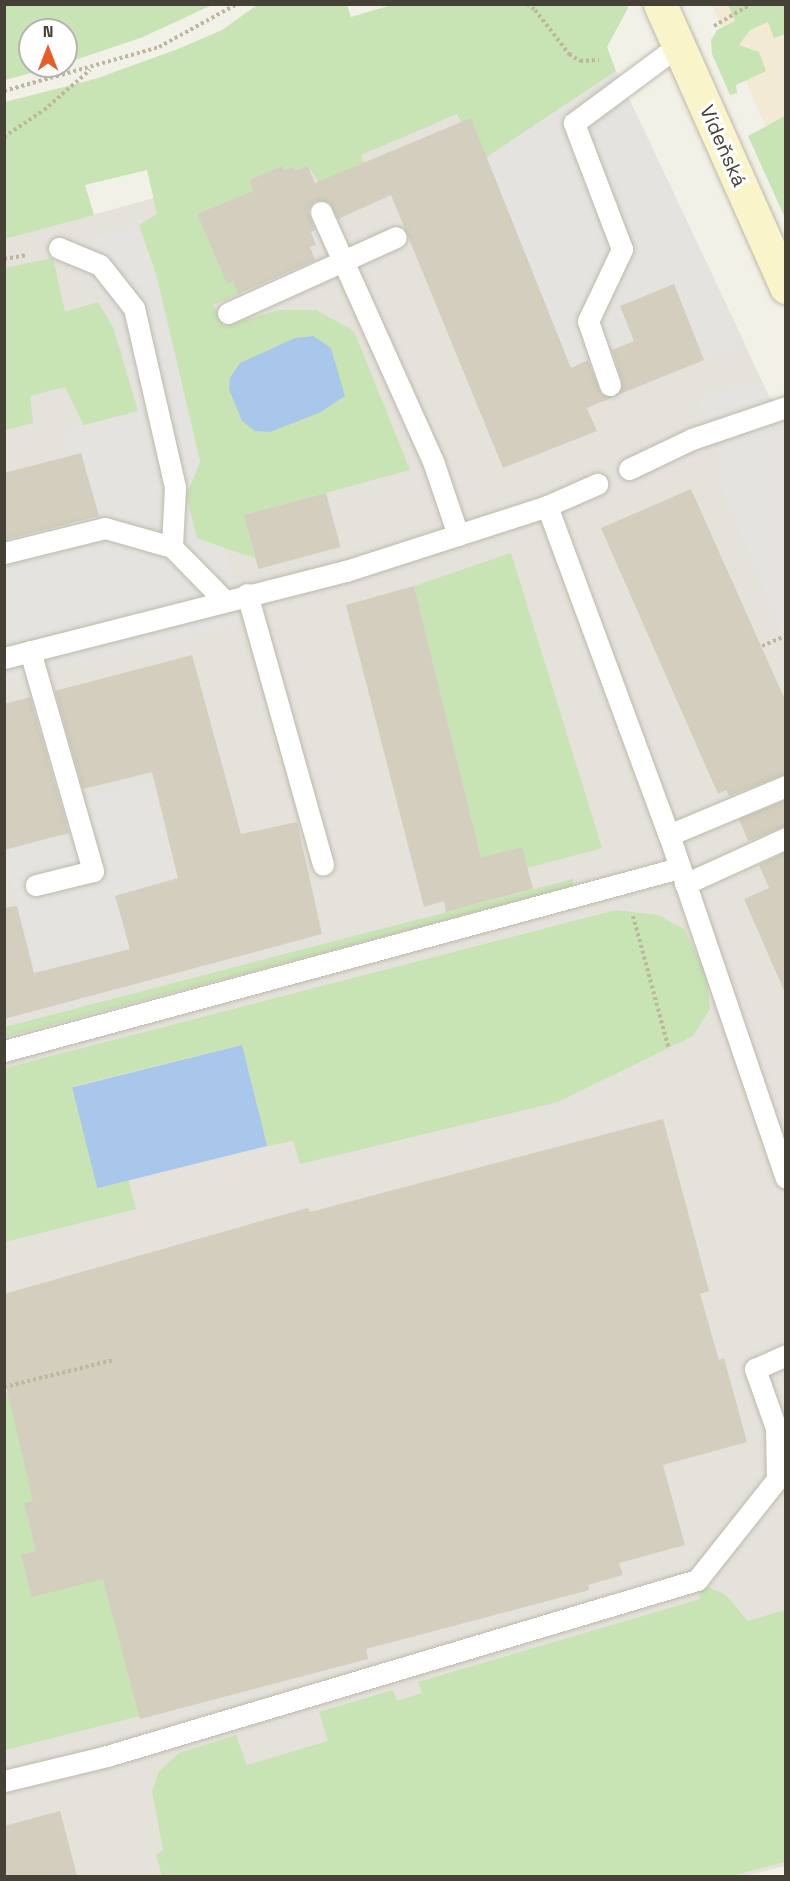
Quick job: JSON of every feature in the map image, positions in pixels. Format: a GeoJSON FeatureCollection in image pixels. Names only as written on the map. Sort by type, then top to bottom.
{"type":"FeatureCollection","features":[{"type":"Feature","properties":{"kind":"main road","name":"Vídeňská"},"geometry":{"type":"LineString","coordinates":[[660,4],[786,287]]}},
{"type":"Feature","properties":{"kind":"lane"},"geometry":{"type":"LineString","coordinates":[[610,385],[588,321],[622,249],[574,123],[679,45]]}},
{"type":"Feature","properties":{"kind":"lane"},"geometry":{"type":"LineString","coordinates":[[321,212],[434,464],[458,535]]}},
{"type":"Feature","properties":{"kind":"lane"},"geometry":{"type":"LineString","coordinates":[[228,314],[396,237]]}},
{"type":"Feature","properties":{"kind":"lane"},"geometry":{"type":"LineString","coordinates":[[59,248],[100,265],[134,308],[174,487],[172,547]]}},
{"type":"Feature","properties":{"kind":"lane"},"geometry":{"type":"LineString","coordinates":[[629,469],[692,439],[786,407]]}},
{"type":"Feature","properties":{"kind":"lane"},"geometry":{"type":"LineString","coordinates":[[4,658],[247,594],[346,571],[547,506],[597,484]]}},
{"type":"Feature","properties":{"kind":"lane"},"geometry":{"type":"LineString","coordinates":[[547,506],[669,836],[786,1178]]}},
{"type":"Feature","properties":{"kind":"lane"},"geometry":{"type":"LineString","coordinates":[[4,553],[105,528],[172,547],[224,600]]}},
{"type":"Feature","properties":{"kind":"lane"},"geometry":{"type":"LineString","coordinates":[[247,594],[323,865]]}},
{"type":"Feature","properties":{"kind":"lane"},"geometry":{"type":"LineString","coordinates":[[30,651],[93,871],[36,885]]}},
{"type":"Feature","properties":{"kind":"lane"},"geometry":{"type":"LineString","coordinates":[[669,836],[786,786]]}},
{"type":"Feature","properties":{"kind":"lane"},"geometry":{"type":"LineString","coordinates":[[4,1051],[625,883],[682,876],[786,838]]}},
{"type":"Feature","properties":{"kind":"lane"},"geometry":{"type":"LineString","coordinates":[[4,1780],[107,1756],[697,1580],[777,1479],[776,1428],[754,1369],[786,1355]]}},
{"type":"Feature","properties":{"kind":"path"},"geometry":{"type":"LineString","coordinates":[[4,91],[91,69],[159,46],[237,4]]}},
{"type":"Feature","properties":{"kind":"path"},"geometry":{"type":"LineString","coordinates":[[526,4],[580,61],[619,56],[644,70]]}},
{"type":"Feature","properties":{"kind":"path"},"geometry":{"type":"LineString","coordinates":[[4,137],[44,110],[91,69]]}},
{"type":"Feature","properties":{"kind":"path"},"geometry":{"type":"LineString","coordinates":[[762,646],[786,636]]}},
{"type":"Feature","properties":{"kind":"path"},"geometry":{"type":"LineString","coordinates":[[625,883],[669,1049]]}},
{"type":"Feature","properties":{"kind":"path"},"geometry":{"type":"LineString","coordinates":[[4,1387],[114,1360]]}},
{"type":"Feature","properties":{"kind":"shaded area"},"geometry":{"type":"Polygon","coordinates":[[[712,5],[785,5],[785,172],[746,81],[712,5]]]}},
{"type":"Feature","properties":{"kind":"shaded area"},"geometry":{"type":"Polygon","coordinates":[[[616,71],[785,430],[785,1866],[745,1876],[5,1876],[5,239],[616,71]]]}},
{"type":"Feature","properties":{"kind":"shaded area"},"geometry":{"type":"Polygon","coordinates":[[[616,71],[745,344],[704,360],[675,287],[636,343],[628,363],[575,390],[478,163],[616,71]]]}},
{"type":"Feature","properties":{"kind":"shaded area"},"geometry":{"type":"Polygon","coordinates":[[[139,225],[157,278],[200,462],[186,496],[197,538],[225,548],[240,624],[5,680],[5,527],[83,506],[62,431],[138,411],[118,326],[90,278],[61,258],[59,248],[139,225]]]}},
{"type":"Feature","properties":{"kind":"shaded area"},"geometry":{"type":"Polygon","coordinates":[[[754,379],[764,396],[775,399],[785,422],[785,640],[715,470],[725,466],[698,400],[754,379]]]}},
{"type":"Feature","properties":{"kind":"shaded area"},"geometry":{"type":"Polygon","coordinates":[[[156,779],[183,898],[115,896],[136,970],[34,973],[4,850],[71,833],[63,804],[71,800],[156,779]]]}},
{"type":"Feature","properties":{"kind":"green space"},"geometry":{"type":"Polygon","coordinates":[[[5,4],[212,4],[143,37],[78,59],[78,18],[18,18],[18,76],[5,80],[5,4]]]}},
{"type":"Feature","properties":{"kind":"green space"},"geometry":{"type":"Polygon","coordinates":[[[395,4],[627,4],[628,8],[607,47],[616,71],[478,163],[457,114],[361,155],[364,162],[320,184],[308,166],[295,171],[293,167],[284,170],[282,166],[249,180],[253,191],[197,214],[223,275],[228,283],[233,281],[238,294],[213,305],[224,326],[279,310],[316,310],[354,331],[410,470],[244,515],[255,558],[197,539],[186,496],[200,461],[157,278],[139,225],[157,214],[147,170],[85,185],[94,215],[5,239],[5,102],[95,79],[178,49],[222,30],[257,5],[347,5],[351,17],[395,4]]]}},
{"type":"Feature","properties":{"kind":"green space"},"geometry":{"type":"Polygon","coordinates":[[[728,5],[786,5],[785,34],[774,38],[768,22],[750,30],[739,45],[759,52],[766,71],[736,85],[737,93],[730,95],[712,54],[711,40],[717,30],[735,21],[728,5]]]}},
{"type":"Feature","properties":{"kind":"green space"},"geometry":{"type":"Polygon","coordinates":[[[785,116],[785,218],[748,136],[785,116]]]}},
{"type":"Feature","properties":{"kind":"green space"},"geometry":{"type":"Polygon","coordinates":[[[53,258],[65,312],[98,302],[113,327],[138,411],[84,426],[65,387],[30,396],[33,423],[5,430],[4,268],[53,258]]]}},
{"type":"Feature","properties":{"kind":"green space"},"geometry":{"type":"Polygon","coordinates":[[[511,553],[602,848],[527,868],[481,858],[414,586],[511,553]]]}},
{"type":"Feature","properties":{"kind":"green space"},"geometry":{"type":"Polygon","coordinates":[[[573,879],[573,886],[5,1037],[5,1027],[573,879]]]}},
{"type":"Feature","properties":{"kind":"green space"},"geometry":{"type":"Polygon","coordinates":[[[616,910],[658,915],[684,929],[707,976],[710,1009],[693,1036],[558,1102],[300,1164],[293,1141],[267,1146],[242,1045],[73,1086],[97,1186],[128,1179],[136,1209],[5,1242],[5,1068],[616,910]]]}},
{"type":"Feature","properties":{"kind":"green space"},"geometry":{"type":"Polygon","coordinates":[[[8,1393],[23,1458],[69,1447],[140,1716],[5,1750],[4,1394],[8,1393]]]}},
{"type":"Feature","properties":{"kind":"green space"},"geometry":{"type":"Polygon","coordinates":[[[706,1586],[726,1595],[748,1621],[785,1610],[785,1862],[731,1876],[162,1876],[156,1855],[163,1850],[152,1791],[159,1771],[179,1753],[236,1735],[247,1765],[328,1741],[319,1712],[393,1690],[397,1701],[422,1693],[418,1682],[700,1599],[698,1588],[706,1586]]]}},
{"type":"Feature","properties":{"kind":"water"},"geometry":{"type":"Polygon","coordinates":[[[313,336],[331,348],[345,396],[321,412],[270,432],[255,431],[242,421],[229,389],[230,378],[240,363],[295,338],[313,336]]]}},
{"type":"Feature","properties":{"kind":"water"},"geometry":{"type":"Polygon","coordinates":[[[242,1045],[267,1146],[97,1188],[72,1087],[242,1045]]]}},
{"type":"Feature","properties":{"kind":"building"},"geometry":{"type":"Polygon","coordinates":[[[471,118],[571,368],[588,360],[601,394],[613,397],[587,408],[597,431],[503,468],[391,195],[338,219],[329,202],[315,201],[308,211],[315,230],[311,232],[316,245],[310,247],[315,260],[238,294],[233,281],[227,284],[197,214],[253,191],[249,180],[282,166],[284,170],[293,167],[295,171],[308,166],[315,183],[471,118]]]}},
{"type":"Feature","properties":{"kind":"building"},"geometry":{"type":"Polygon","coordinates":[[[674,284],[704,360],[615,396],[622,381],[612,350],[634,341],[620,306],[674,284]]]}},
{"type":"Feature","properties":{"kind":"building"},"geometry":{"type":"Polygon","coordinates":[[[81,453],[99,516],[4,540],[4,473],[81,453]]]}},
{"type":"Feature","properties":{"kind":"building"},"geometry":{"type":"Polygon","coordinates":[[[691,489],[786,702],[786,774],[729,796],[726,790],[718,794],[601,528],[691,489]]]}},
{"type":"Feature","properties":{"kind":"building"},"geometry":{"type":"Polygon","coordinates":[[[326,493],[340,547],[258,569],[244,515],[326,493]]]}},
{"type":"Feature","properties":{"kind":"building"},"geometry":{"type":"Polygon","coordinates":[[[414,586],[481,858],[522,847],[533,889],[446,912],[444,901],[424,907],[346,605],[414,586]]]}},
{"type":"Feature","properties":{"kind":"building"},"geometry":{"type":"Polygon","coordinates":[[[192,655],[241,834],[297,822],[322,934],[4,1019],[4,908],[17,906],[34,973],[130,949],[115,896],[178,878],[152,772],[83,789],[55,691],[192,655]]]}},
{"type":"Feature","properties":{"kind":"building"},"geometry":{"type":"Polygon","coordinates":[[[30,697],[69,833],[4,850],[4,704],[30,697]]]}},
{"type":"Feature","properties":{"kind":"building"},"geometry":{"type":"Polygon","coordinates":[[[786,800],[786,826],[748,841],[739,819],[786,800]]]}},
{"type":"Feature","properties":{"kind":"building"},"geometry":{"type":"Polygon","coordinates":[[[786,852],[786,995],[744,899],[769,888],[759,865],[786,852]]]}},
{"type":"Feature","properties":{"kind":"building"},"geometry":{"type":"Polygon","coordinates":[[[663,1119],[709,1291],[700,1294],[719,1360],[724,1358],[747,1442],[663,1465],[685,1545],[619,1563],[623,1575],[588,1585],[589,1590],[366,1649],[368,1659],[140,1719],[103,1579],[32,1597],[21,1555],[36,1551],[24,1503],[33,1501],[4,1378],[4,1294],[308,1208],[310,1212],[663,1119]]]}},
{"type":"Feature","properties":{"kind":"building"},"geometry":{"type":"Polygon","coordinates":[[[60,1811],[77,1876],[4,1876],[4,1826],[60,1811]]]}}]}
